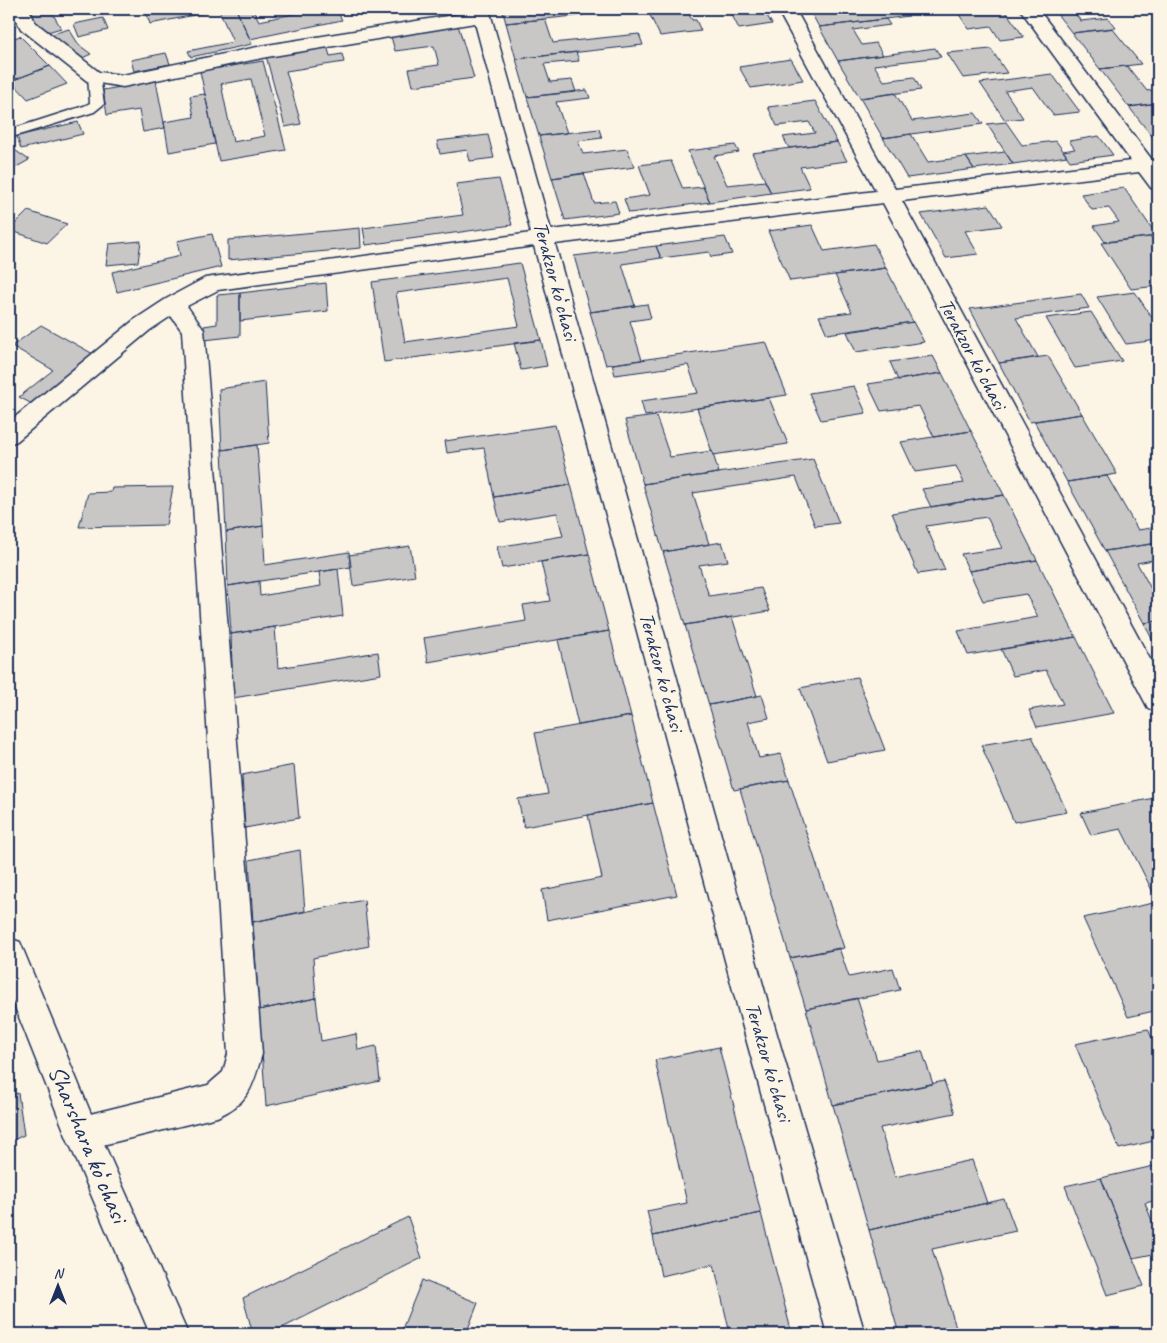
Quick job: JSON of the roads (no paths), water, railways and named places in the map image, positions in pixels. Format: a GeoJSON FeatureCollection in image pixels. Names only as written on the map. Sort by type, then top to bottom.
{"type":"FeatureCollection","features":[{"type":"Feature","properties":{"kind":"street","name":"Terakzor koʻchasi"},"geometry":{"type":"LineString","coordinates":[[786,9],[889,196],[1158,700]]}},
{"type":"Feature","properties":{"kind":"street"},"geometry":{"type":"LineString","coordinates":[[1029,9],[1158,183]]}},
{"type":"Feature","properties":{"kind":"street","name":"Terakzor koʻchasi"},"geometry":{"type":"LineString","coordinates":[[482,13],[755,1015],[846,1334]]}},
{"type":"Feature","properties":{"kind":"street"},"geometry":{"type":"LineString","coordinates":[[17,14],[94,78],[123,81],[267,51],[482,13]]}},
{"type":"Feature","properties":{"kind":"street"},"geometry":{"type":"LineString","coordinates":[[9,435],[142,325],[174,304],[213,283],[544,238],[1146,165]]}},
{"type":"Feature","properties":{"kind":"street"},"geometry":{"type":"LineString","coordinates":[[82,1133],[217,1100],[237,1082],[245,1054],[193,330],[174,304]]}},
{"type":"Feature","properties":{"kind":"street","name":"Sharshara koʻchasi"},"geometry":{"type":"LineString","coordinates":[[9,953],[82,1133],[169,1334]]}},
{"type":"Feature","properties":{"kind":"lane"},"geometry":{"type":"LineString","coordinates":[[9,134],[89,109],[97,104],[94,78]]}}]}
